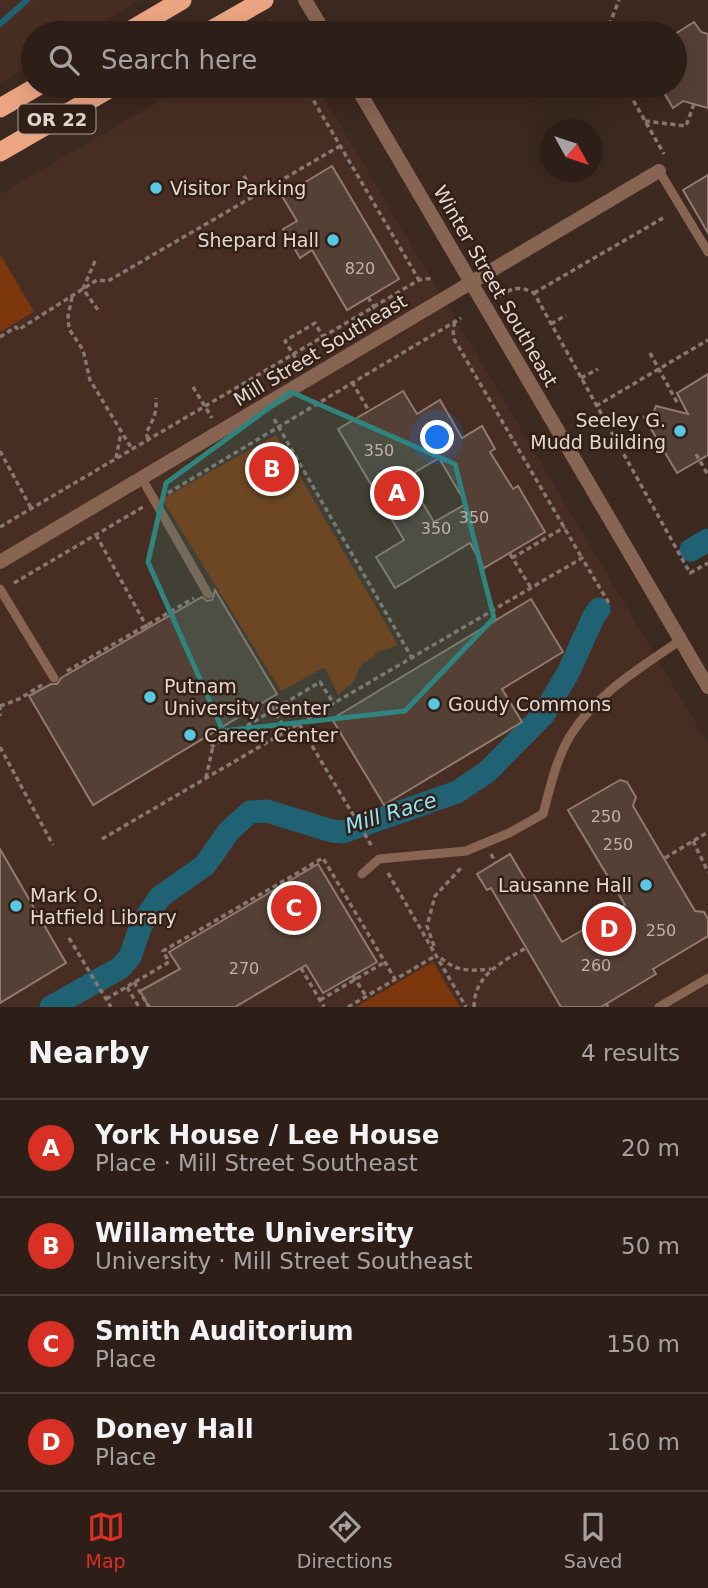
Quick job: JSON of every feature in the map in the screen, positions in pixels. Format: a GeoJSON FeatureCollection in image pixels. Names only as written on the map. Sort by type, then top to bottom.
{"type":"FeatureCollection","features":[{"type":"Feature","properties":{"kind":"highway"},"geometry":{"type":"LineString","coordinates":[[146,21],[182,0]]}},
{"type":"Feature","properties":{"kind":"highway"},"geometry":{"type":"LineString","coordinates":[[227,21],[264,0]]}},
{"type":"Feature","properties":{"kind":"highway","name":"OR 22"},"geometry":{"type":"LineString","coordinates":[[0,108],[21,96]]}},
{"type":"Feature","properties":{"kind":"highway","name":"OR 22"},"geometry":{"type":"LineString","coordinates":[[0,152],[93,98]]}},
{"type":"Feature","properties":{"kind":"street"},"geometry":{"type":"LineString","coordinates":[[305,0],[318,21]]}},
{"type":"Feature","properties":{"kind":"street","name":"Winter Street Southeast"},"geometry":{"type":"LineString","coordinates":[[363,98],[708,687]]}},
{"type":"Feature","properties":{"kind":"street","name":"Mill Street Southeast"},"geometry":{"type":"LineString","coordinates":[[0,562],[659,171]]}},
{"type":"Feature","properties":{"kind":"lane"},"geometry":{"type":"LineString","coordinates":[[659,171],[708,252]]}},
{"type":"Feature","properties":{"kind":"lane"},"geometry":{"type":"LineString","coordinates":[[141,477],[207,592]]}},
{"type":"Feature","properties":{"kind":"lane"},"geometry":{"type":"LineString","coordinates":[[1,590],[54,678]]}},
{"type":"Feature","properties":{"kind":"lane"},"geometry":{"type":"LineString","coordinates":[[362,874],[379,859],[466,851],[509,833],[543,814],[553,774],[570,736],[593,707],[629,675],[681,640]]}},
{"type":"Feature","properties":{"kind":"lane"},"geometry":{"type":"LineString","coordinates":[[659,1007],[708,978]]}},
{"type":"Feature","properties":{"kind":"path"},"geometry":{"type":"LineString","coordinates":[[611,21],[619,0]]}},
{"type":"Feature","properties":{"kind":"path"},"geometry":{"type":"LineString","coordinates":[[312,98],[419,280]]}},
{"type":"Feature","properties":{"kind":"path"},"geometry":{"type":"LineString","coordinates":[[632,98],[670,163],[659,171]]}},
{"type":"Feature","properties":{"kind":"path"},"geometry":{"type":"LineString","coordinates":[[645,121],[686,126],[694,104]]}},
{"type":"Feature","properties":{"kind":"path"},"geometry":{"type":"LineString","coordinates":[[0,337],[16,327],[18,330],[97,280],[108,281],[340,146]]}},
{"type":"Feature","properties":{"kind":"path"},"geometry":{"type":"LineString","coordinates":[[244,176],[255,195]]}},
{"type":"Feature","properties":{"kind":"path"},"geometry":{"type":"LineString","coordinates":[[534,293],[663,218]]}},
{"type":"Feature","properties":{"kind":"path"},"geometry":{"type":"LineString","coordinates":[[83,289],[94,261]]}},
{"type":"Feature","properties":{"kind":"path"},"geometry":{"type":"LineString","coordinates":[[0,527],[419,280],[435,278]]}},
{"type":"Feature","properties":{"kind":"path"},"geometry":{"type":"LineString","coordinates":[[494,300],[513,288],[524,288],[534,293],[690,573],[708,563]]}},
{"type":"Feature","properties":{"kind":"path"},"geometry":{"type":"LineString","coordinates":[[83,289],[98,310]]}},
{"type":"Feature","properties":{"kind":"path"},"geometry":{"type":"LineString","coordinates":[[73,295],[68,316],[69,329],[83,350],[90,380],[132,449]]}},
{"type":"Feature","properties":{"kind":"path"},"geometry":{"type":"LineString","coordinates":[[368,297],[388,332]]}},
{"type":"Feature","properties":{"kind":"path"},"geometry":{"type":"LineString","coordinates":[[551,324],[566,315]]}},
{"type":"Feature","properties":{"kind":"path"},"geometry":{"type":"LineString","coordinates":[[1,590],[458,319],[453,329],[454,339],[610,605]]}},
{"type":"Feature","properties":{"kind":"path"},"geometry":{"type":"LineString","coordinates":[[308,379],[285,341],[315,323],[323,337]]}},
{"type":"Feature","properties":{"kind":"path"},"geometry":{"type":"LineString","coordinates":[[596,406],[708,340]]}},
{"type":"Feature","properties":{"kind":"path"},"geometry":{"type":"LineString","coordinates":[[650,353],[678,404]]}},
{"type":"Feature","properties":{"kind":"path"},"geometry":{"type":"LineString","coordinates":[[581,378],[598,369]]}},
{"type":"Feature","properties":{"kind":"path"},"geometry":{"type":"LineString","coordinates":[[250,379],[254,386]]}},
{"type":"Feature","properties":{"kind":"path"},"geometry":{"type":"LineString","coordinates":[[352,382],[369,411]]}},
{"type":"Feature","properties":{"kind":"path"},"geometry":{"type":"LineString","coordinates":[[193,387],[219,431]]}},
{"type":"Feature","properties":{"kind":"path"},"geometry":{"type":"LineString","coordinates":[[148,439],[146,433],[155,420],[157,410],[156,398]]}},
{"type":"Feature","properties":{"kind":"path"},"geometry":{"type":"LineString","coordinates":[[274,419],[412,658]]}},
{"type":"Feature","properties":{"kind":"path"},"geometry":{"type":"LineString","coordinates":[[116,458],[121,432]]}},
{"type":"Feature","properties":{"kind":"path"},"geometry":{"type":"LineString","coordinates":[[0,452],[32,508]]}},
{"type":"Feature","properties":{"kind":"path"},"geometry":{"type":"LineString","coordinates":[[696,454],[708,475]]}},
{"type":"Feature","properties":{"kind":"path"},"geometry":{"type":"LineString","coordinates":[[531,588],[511,556],[565,527]]}},
{"type":"Feature","properties":{"kind":"path"},"geometry":{"type":"LineString","coordinates":[[96,535],[147,627]]}},
{"type":"Feature","properties":{"kind":"path"},"geometry":{"type":"LineString","coordinates":[[102,839],[582,558]]}},
{"type":"Feature","properties":{"kind":"path"},"geometry":{"type":"LineString","coordinates":[[0,716],[0,705],[19,699],[207,592]]}},
{"type":"Feature","properties":{"kind":"path"},"geometry":{"type":"LineString","coordinates":[[213,746],[320,682],[334,704]]}},
{"type":"Feature","properties":{"kind":"path"},"geometry":{"type":"LineString","coordinates":[[267,699],[286,731]]}},
{"type":"Feature","properties":{"kind":"path"},"geometry":{"type":"LineString","coordinates":[[299,724],[466,1007]]}},
{"type":"Feature","properties":{"kind":"path"},"geometry":{"type":"LineString","coordinates":[[206,778],[213,746],[207,736]]}},
{"type":"Feature","properties":{"kind":"path"},"geometry":{"type":"LineString","coordinates":[[0,747],[52,845]]}},
{"type":"Feature","properties":{"kind":"path"},"geometry":{"type":"LineString","coordinates":[[665,859],[708,832]]}},
{"type":"Feature","properties":{"kind":"path"},"geometry":{"type":"LineString","coordinates":[[693,841],[708,872]]}},
{"type":"Feature","properties":{"kind":"path"},"geometry":{"type":"LineString","coordinates":[[106,999],[169,961],[163,951],[323,858],[396,979]]}},
{"type":"Feature","properties":{"kind":"path"},"geometry":{"type":"LineString","coordinates":[[464,865],[435,896],[427,926],[437,955],[452,967],[463,971],[491,969],[526,948]]}},
{"type":"Feature","properties":{"kind":"path"},"geometry":{"type":"LineString","coordinates":[[69,938],[111,1007]]}},
{"type":"Feature","properties":{"kind":"path"},"geometry":{"type":"LineString","coordinates":[[348,1007],[437,955]]}},
{"type":"Feature","properties":{"kind":"path"},"geometry":{"type":"LineString","coordinates":[[320,1000],[385,962]]}},
{"type":"Feature","properties":{"kind":"path"},"geometry":{"type":"LineString","coordinates":[[301,968],[324,1007]]}},
{"type":"Feature","properties":{"kind":"path"},"geometry":{"type":"LineString","coordinates":[[474,1007],[478,990],[491,969]]}},
{"type":"Feature","properties":{"kind":"path"},"geometry":{"type":"LineString","coordinates":[[354,978],[366,996]]}},
{"type":"Feature","properties":{"kind":"path"},"geometry":{"type":"LineString","coordinates":[[134,982],[149,1007]]}},
{"type":"Feature","properties":{"kind":"path"},"geometry":{"type":"LineString","coordinates":[[127,986],[139,1007]]}},
{"type":"Feature","properties":{"kind":"highlighted area"},"geometry":{"type":"Polygon","coordinates":[[[291,392],[455,464],[494,618],[405,711],[223,731],[148,562],[166,483],[291,392]]]}},
{"type":"Feature","properties":{"kind":"shaded area"},"geometry":{"type":"Polygon","coordinates":[[[0,0],[140,0],[104,21],[21,21],[21,70],[0,83],[0,0]]]}},
{"type":"Feature","properties":{"kind":"shaded area"},"geometry":{"type":"Polygon","coordinates":[[[164,98],[324,98],[708,744],[708,1007],[460,1007],[433,963],[356,1007],[0,1007],[0,194],[164,98]]]}},
{"type":"Feature","properties":{"kind":"shaded area"},"geometry":{"type":"Polygon","coordinates":[[[0,254],[34,312],[0,332],[0,254]]]}},
{"type":"Feature","properties":{"kind":"shaded area"},"geometry":{"type":"Polygon","coordinates":[[[276,435],[398,645],[380,651],[360,666],[354,682],[338,695],[325,667],[281,691],[162,499],[276,435]]]}},
{"type":"Feature","properties":{"kind":"shaded area"},"geometry":{"type":"Polygon","coordinates":[[[433,962],[460,1007],[356,1007],[433,962]]]}},
{"type":"Feature","properties":{"kind":"building"},"geometry":{"type":"Polygon","coordinates":[[[694,22],[701,32],[708,34],[708,108],[683,101],[673,108],[667,98],[687,98],[687,26],[694,22]]]}},
{"type":"Feature","properties":{"kind":"building","name":"Shepard Hall"},"geometry":{"type":"Polygon","coordinates":[[[332,166],[399,279],[347,310],[312,250],[300,258],[283,229],[297,221],[282,196],[332,166]]]}},
{"type":"Feature","properties":{"kind":"building"},"geometry":{"type":"Polygon","coordinates":[[[708,175],[708,233],[683,190],[708,175]]]}},
{"type":"Feature","properties":{"kind":"building","name":"Seeley G. Mudd Building"},"geometry":{"type":"Polygon","coordinates":[[[708,374],[708,455],[677,473],[644,417],[654,411],[656,406],[688,414],[677,393],[708,374]]]}},
{"type":"Feature","properties":{"kind":"building"},"geometry":{"type":"Polygon","coordinates":[[[403,391],[417,414],[440,400],[462,438],[482,426],[495,449],[490,452],[513,489],[518,486],[545,532],[484,568],[470,543],[395,588],[376,557],[404,540],[338,429],[403,391]],[[439,458],[407,477],[434,522],[466,504],[439,458]]]}},
{"type":"Feature","properties":{"kind":"building","name":"Putnam University Center"},"geometry":{"type":"Polygon","coordinates":[[[215,590],[277,694],[93,805],[29,696],[51,684],[57,684],[61,678],[202,597],[207,601],[212,600],[215,590]]]}},
{"type":"Feature","properties":{"kind":"building","name":"Goudy Commons"},"geometry":{"type":"Polygon","coordinates":[[[531,599],[563,652],[502,689],[522,722],[384,805],[332,719],[531,599]]]}},
{"type":"Feature","properties":{"kind":"building"},"geometry":{"type":"Polygon","coordinates":[[[620,780],[627,782],[636,797],[633,806],[695,911],[704,912],[708,919],[708,936],[653,969],[656,974],[601,1007],[561,1007],[491,888],[487,890],[477,874],[510,854],[562,942],[625,905],[568,810],[620,780]]]}},
{"type":"Feature","properties":{"kind":"building","name":"Mark O. Hatfield Library"},"geometry":{"type":"Polygon","coordinates":[[[0,849],[66,963],[0,1003],[0,849]]]}},
{"type":"Feature","properties":{"kind":"building"},"geometry":{"type":"Polygon","coordinates":[[[318,864],[377,962],[323,993],[306,965],[235,1007],[149,1007],[140,991],[180,969],[169,952],[318,864]]]}},
{"type":"Feature","properties":{"kind":"waterway"},"geometry":{"type":"LineString","coordinates":[[0,24],[27,0]]}},
{"type":"Feature","properties":{"kind":"waterway","name":"Mill Race"},"geometry":{"type":"LineString","coordinates":[[691,550],[708,540]]}},
{"type":"Feature","properties":{"kind":"waterway","name":"Mill Race"},"geometry":{"type":"LineString","coordinates":[[51,1007],[120,968],[130,957],[141,925],[160,897],[205,865],[229,831],[250,812],[267,811],[343,832],[457,792],[487,772],[543,715],[568,673],[599,609]]}},
{"type":"Feature","properties":{"kind":"place","name":"Visitor Parking"},"geometry":{"type":"Point","coordinates":[156,188]}},
{"type":"Feature","properties":{"kind":"place","name":"Shepard Hall"},"geometry":{"type":"Point","coordinates":[333,240]}},
{"type":"Feature","properties":{"kind":"place","name":"Seeley G. Mudd Building"},"geometry":{"type":"Point","coordinates":[680,431]}},
{"type":"Feature","properties":{"kind":"place","name":"Willamette University"},"geometry":{"type":"Point","coordinates":[272,469]}},
{"type":"Feature","properties":{"kind":"place","name":"York House / Lee House"},"geometry":{"type":"Point","coordinates":[397,493]}},
{"type":"Feature","properties":{"kind":"place","name":"Putnam University Center"},"geometry":{"type":"Point","coordinates":[150,697]}},
{"type":"Feature","properties":{"kind":"place","name":"Goudy Commons"},"geometry":{"type":"Point","coordinates":[434,704]}},
{"type":"Feature","properties":{"kind":"place","name":"Career Center"},"geometry":{"type":"Point","coordinates":[190,735]}},
{"type":"Feature","properties":{"kind":"place","name":"Lausanne Hall"},"geometry":{"type":"Point","coordinates":[646,885]}},
{"type":"Feature","properties":{"kind":"place","name":"Mark O. Hatfield Library"},"geometry":{"type":"Point","coordinates":[16,906]}},
{"type":"Feature","properties":{"kind":"place","name":"Smith Auditorium"},"geometry":{"type":"Point","coordinates":[294,908]}},
{"type":"Feature","properties":{"kind":"place","name":"Doney Hall"},"geometry":{"type":"Point","coordinates":[609,929]}}]}
